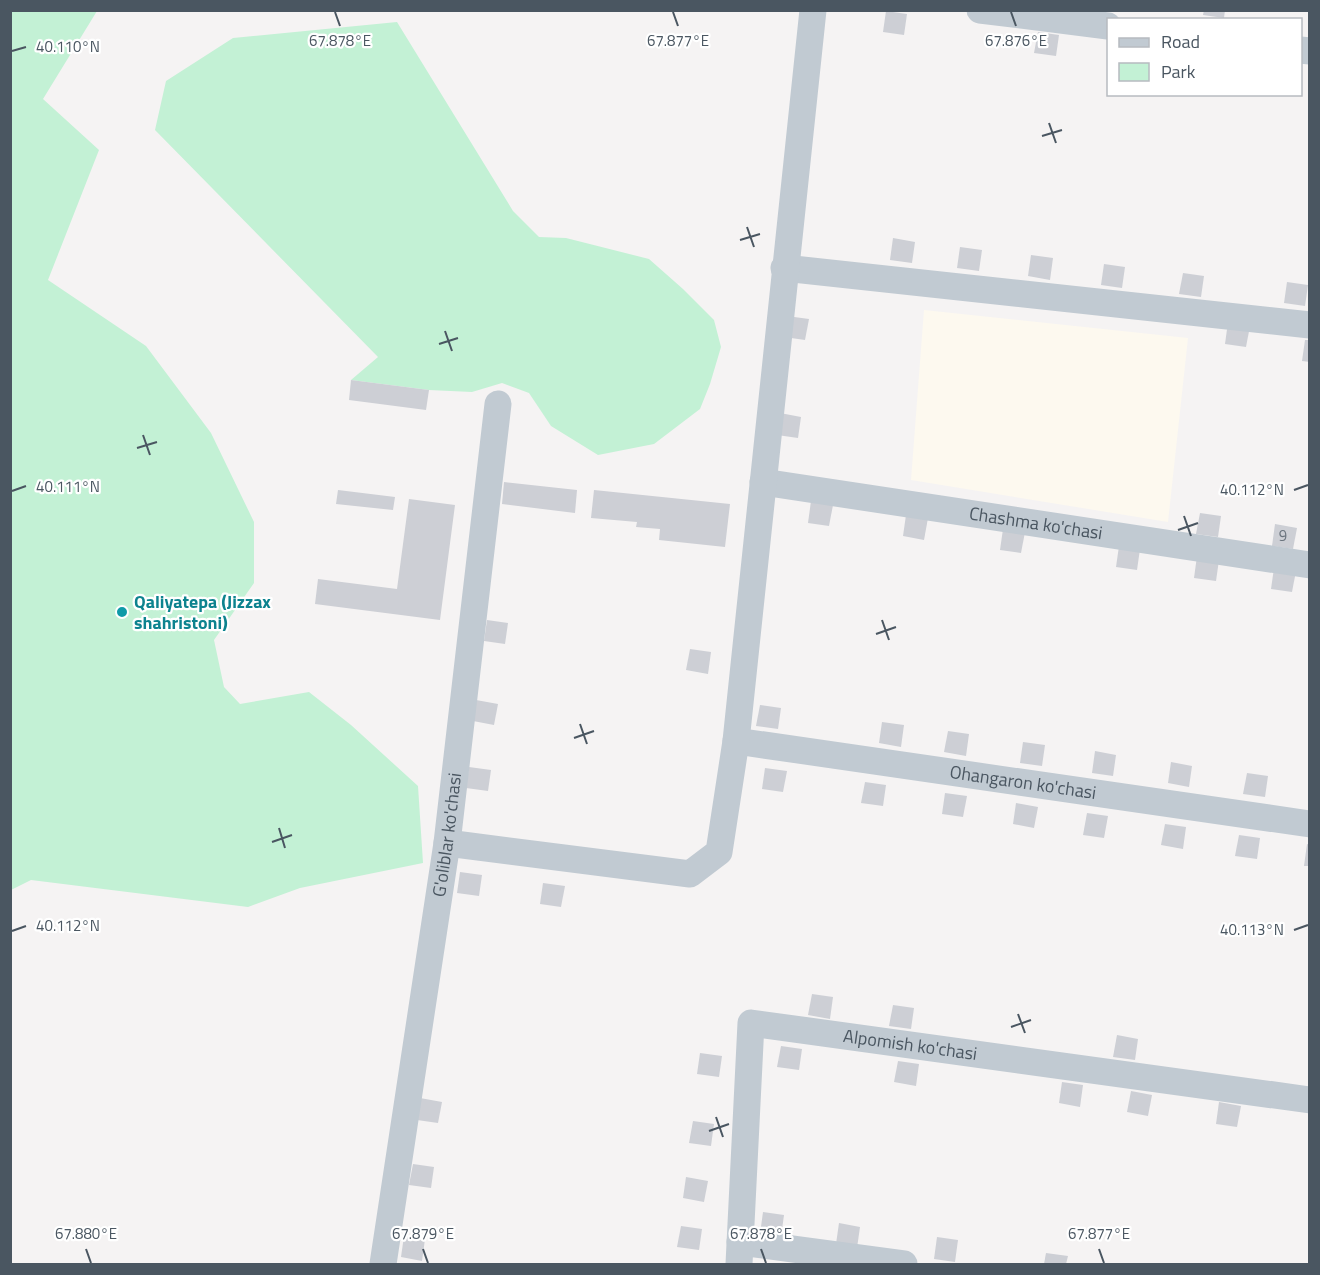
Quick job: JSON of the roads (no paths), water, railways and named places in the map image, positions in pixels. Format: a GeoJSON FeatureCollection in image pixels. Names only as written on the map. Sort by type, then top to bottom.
{"type":"FeatureCollection","features":[{"type":"Feature","properties":{"kind":"street"},"geometry":{"type":"LineString","coordinates":[[447,843],[690,874],[719,852],[736,741],[784,268],[813,10]]}},
{"type":"Feature","properties":{"kind":"street"},"geometry":{"type":"LineString","coordinates":[[980,10],[1107,26]]}},
{"type":"Feature","properties":{"kind":"street"},"geometry":{"type":"LineString","coordinates":[[784,268],[1310,325]]}},
{"type":"Feature","properties":{"kind":"street","name":"G'oliblar ko'chasi"},"geometry":{"type":"LineString","coordinates":[[383,1264],[447,843],[498,404]]}},
{"type":"Feature","properties":{"kind":"street","name":"Chashma ko'chasi"},"geometry":{"type":"LineString","coordinates":[[763,482],[1310,565]]}},
{"type":"Feature","properties":{"kind":"street","name":"Ohangaron ko'chasi"},"geometry":{"type":"LineString","coordinates":[[736,741],[1310,824]]}},
{"type":"Feature","properties":{"kind":"street","name":"Alpomish ko'chasi"},"geometry":{"type":"LineString","coordinates":[[740,1253],[751,1023],[1310,1100]]}},
{"type":"Feature","properties":{"kind":"street"},"geometry":{"type":"LineString","coordinates":[[740,1253],[904,1264]]}},
{"type":"Feature","properties":{"kind":"place","name":"Qaliyatepa (Jizzax shahristoni)"},"geometry":{"type":"Point","coordinates":[122,612]}}]}
